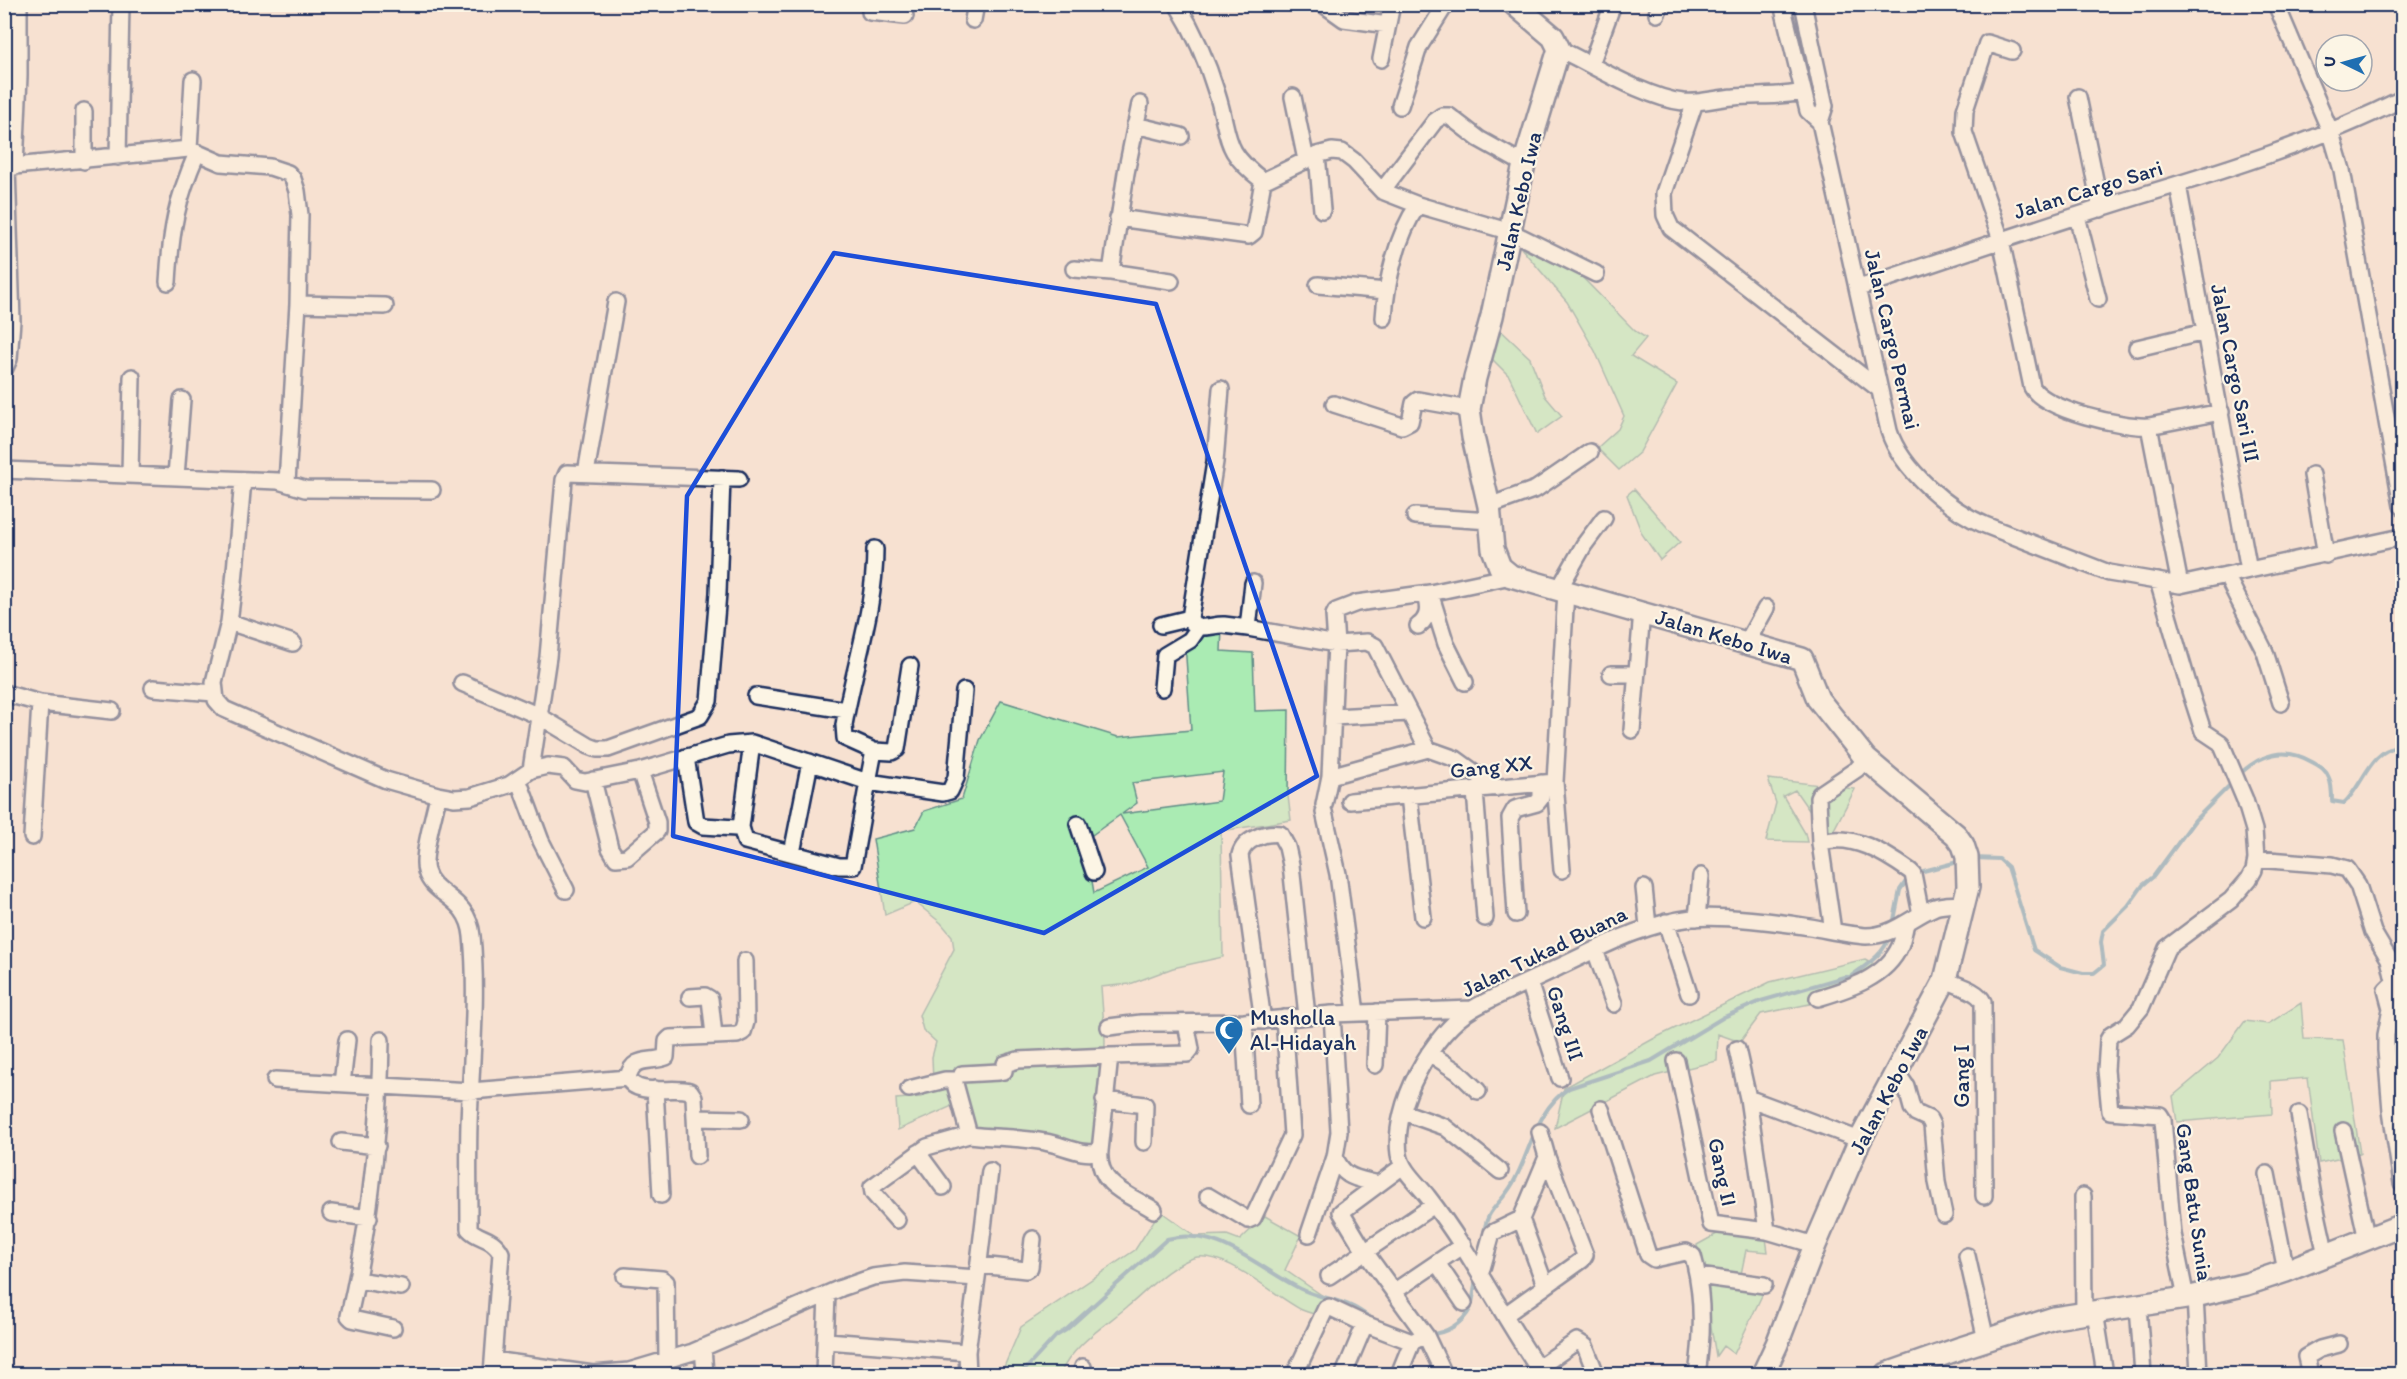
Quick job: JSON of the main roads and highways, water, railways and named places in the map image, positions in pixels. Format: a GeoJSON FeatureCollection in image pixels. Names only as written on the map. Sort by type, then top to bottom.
{"type":"FeatureCollection","features":[{"type":"Feature","properties":{"kind":"waterway"},"geometry":{"type":"LineString","coordinates":[[2239,775],[2264,757],[2292,754],[2320,766],[2328,775],[2331,783],[2332,801],[2344,803],[2380,755],[2398,747],[2402,752]]}},
{"type":"Feature","properties":{"kind":"waterway"},"geometry":{"type":"LineString","coordinates":[[1974,858],[1999,859],[2008,867],[2034,950],[2060,967],[2083,973],[2094,973],[2104,965],[2101,942],[2103,931],[2128,906],[2143,885],[2153,877],[2195,820],[2234,781]]}},
{"type":"Feature","properties":{"kind":"waterway"},"geometry":{"type":"LineString","coordinates":[[1916,873],[1961,861]]}},
{"type":"Feature","properties":{"kind":"waterway"},"geometry":{"type":"LineString","coordinates":[[1893,925],[1900,890],[1909,877]]}},
{"type":"Feature","properties":{"kind":"waterway"},"geometry":{"type":"LineString","coordinates":[[1483,1239],[1490,1213],[1513,1183],[1541,1120],[1548,1108],[1569,1088],[1651,1061],[1724,1017],[1761,1001],[1850,977],[1879,954],[1890,935]]}},
{"type":"Feature","properties":{"kind":"waterway"},"geometry":{"type":"LineString","coordinates":[[1021,1374],[1056,1336],[1066,1330],[1167,1239],[1186,1236],[1204,1238],[1221,1244],[1303,1290],[1345,1304],[1375,1320]]}},
{"type":"Feature","properties":{"kind":"waterway"},"geometry":{"type":"LineString","coordinates":[[1430,1334],[1447,1330],[1467,1314],[1472,1302],[1476,1279]]}},
{"type":"Feature","properties":{"kind":"place","name":"Musholla Al-Hidayah"},"geometry":{"type":"Point","coordinates":[1229,1056]}}]}
